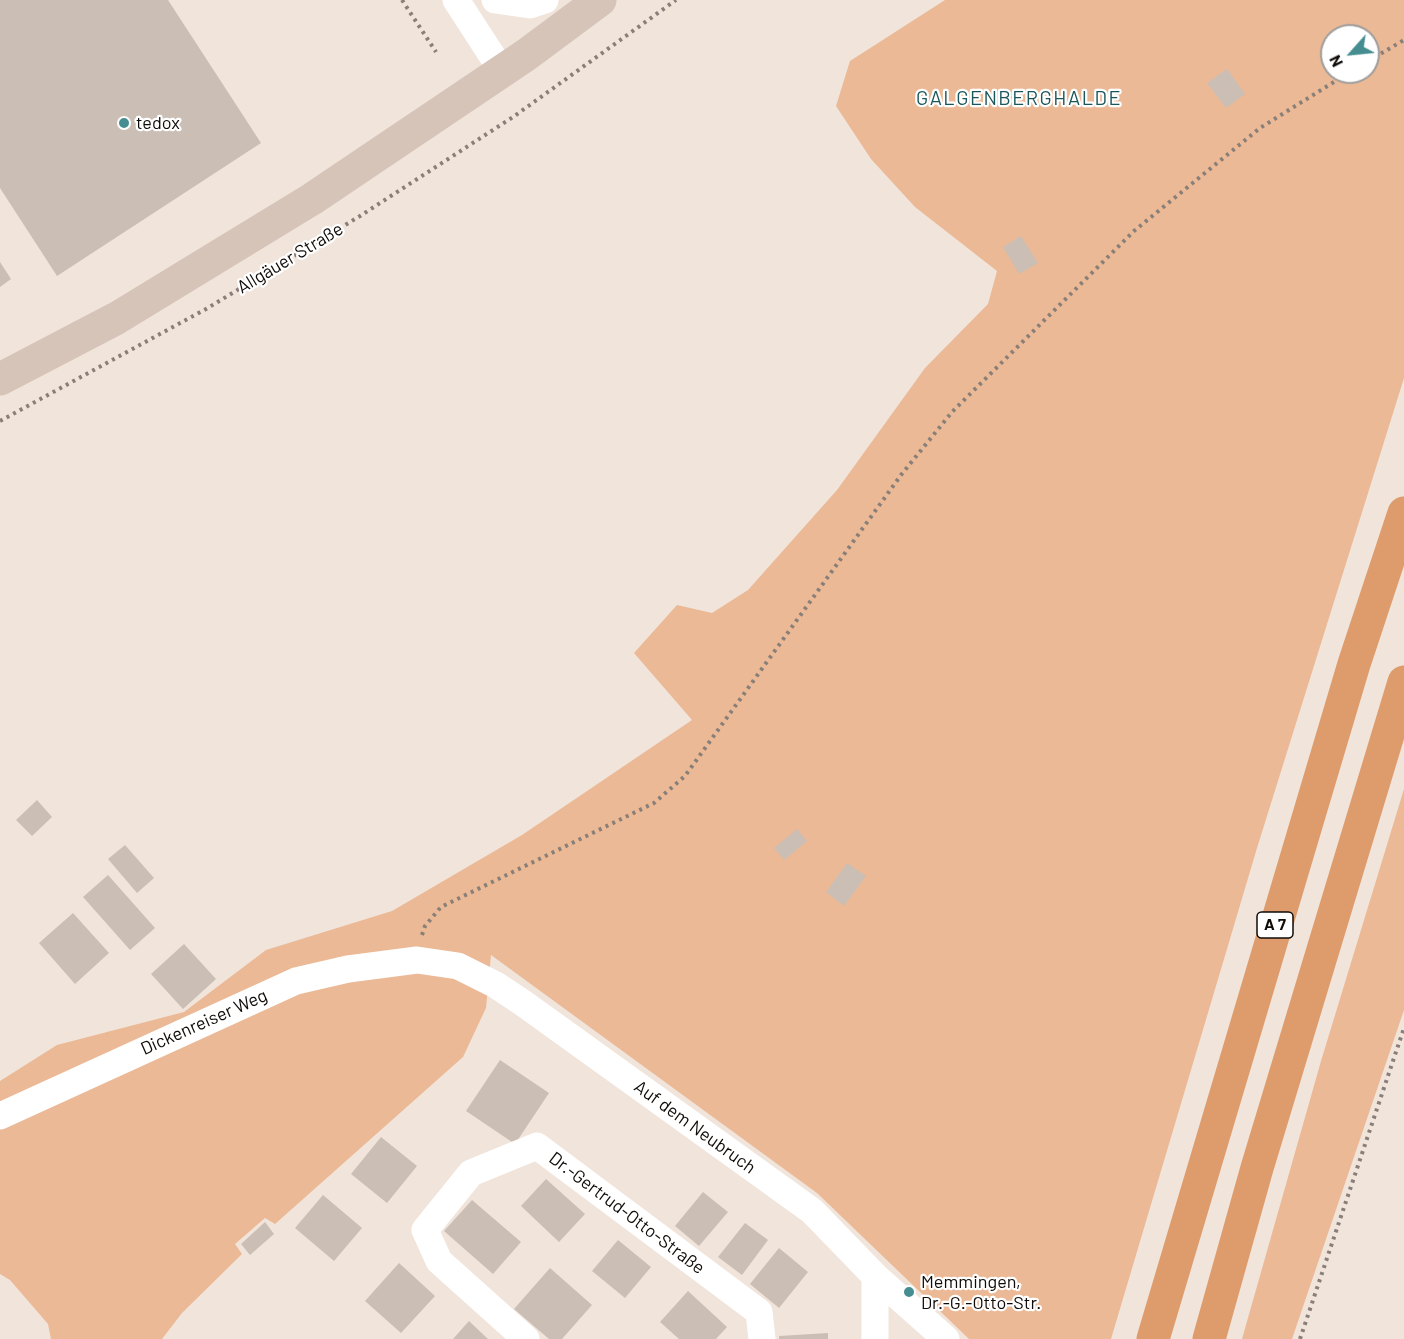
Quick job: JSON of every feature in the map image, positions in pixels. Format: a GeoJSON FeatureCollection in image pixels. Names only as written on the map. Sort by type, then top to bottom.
{"type":"FeatureCollection","features":[{"type":"Feature","properties":{"kind":"highway","name":"A 7"},"geometry":{"type":"LineString","coordinates":[[1153,1339],[1354,664],[1404,513]]}},
{"type":"Feature","properties":{"kind":"highway"},"geometry":{"type":"LineString","coordinates":[[1209,1339],[1257,1168],[1404,682]]}},
{"type":"Feature","properties":{"kind":"main road"},"geometry":{"type":"LineString","coordinates":[[0,379],[117,318],[312,199],[501,71],[600,0]]}},
{"type":"Feature","properties":{"kind":"street"},"geometry":{"type":"LineString","coordinates":[[456,0],[501,71]]}},
{"type":"Feature","properties":{"kind":"street"},"geometry":{"type":"LineString","coordinates":[[495,0],[530,5],[545,0]]}},
{"type":"Feature","properties":{"kind":"street","name":"Dickenreiser Weg"},"geometry":{"type":"LineString","coordinates":[[0,1116],[296,981],[348,969],[417,960]]}},
{"type":"Feature","properties":{"kind":"street","name":"Auf dem Neubruch"},"geometry":{"type":"LineString","coordinates":[[417,960],[458,966],[514,997],[812,1211],[875,1276],[946,1339]]}},
{"type":"Feature","properties":{"kind":"street","name":"Dr.-Gertrud-Otto-Straße"},"geometry":{"type":"LineString","coordinates":[[525,1339],[439,1262],[424,1230],[471,1173],[537,1146],[759,1312],[762,1339]]}},
{"type":"Feature","properties":{"kind":"street"},"geometry":{"type":"LineString","coordinates":[[875,1276],[875,1339]]}},
{"type":"Feature","properties":{"kind":"path"},"geometry":{"type":"LineString","coordinates":[[402,0],[436,52]]}},
{"type":"Feature","properties":{"kind":"path","name":"Allgäuer Straße"},"geometry":{"type":"LineString","coordinates":[[0,421],[206,309],[360,216],[513,117],[676,0]]}},
{"type":"Feature","properties":{"kind":"path"},"geometry":{"type":"LineString","coordinates":[[1380,54],[1404,40]]}},
{"type":"Feature","properties":{"kind":"path"},"geometry":{"type":"LineString","coordinates":[[417,960],[424,926],[441,908],[654,803],[685,776],[901,476],[952,412],[1134,231],[1260,128],[1331,84]]}},
{"type":"Feature","properties":{"kind":"path"},"geometry":{"type":"LineString","coordinates":[[1300,1339],[1404,1028]]}},
{"type":"Feature","properties":{"kind":"shaded area"},"geometry":{"type":"Polygon","coordinates":[[[945,0],[1404,0],[1404,378],[1257,848],[1111,1339],[969,1339],[817,1193],[491,955],[486,1008],[463,1057],[275,1224],[265,1218],[235,1244],[242,1254],[182,1313],[162,1339],[51,1339],[48,1324],[10,1280],[0,1274],[0,1081],[57,1045],[184,1012],[266,950],[392,911],[522,835],[692,720],[634,653],[677,605],[712,613],[748,590],[837,490],[925,368],[988,304],[997,271],[915,207],[871,159],[836,106],[850,61],[945,0]]]}},
{"type":"Feature","properties":{"kind":"shaded area"},"geometry":{"type":"Polygon","coordinates":[[[1404,789],[1404,1010],[1292,1339],[1242,1339],[1321,1061],[1404,789]]]}},
{"type":"Feature","properties":{"kind":"building","name":"tedox"},"geometry":{"type":"Polygon","coordinates":[[[0,0],[168,0],[261,143],[57,276],[0,188],[0,0]]]}},
{"type":"Feature","properties":{"kind":"building"},"geometry":{"type":"Polygon","coordinates":[[[1227,69],[1245,94],[1226,108],[1207,83],[1227,69]]]}},
{"type":"Feature","properties":{"kind":"building"},"geometry":{"type":"Polygon","coordinates":[[[1021,236],[1038,263],[1019,274],[1003,247],[1021,236]]]}},
{"type":"Feature","properties":{"kind":"building"},"geometry":{"type":"Polygon","coordinates":[[[0,262],[11,279],[0,287],[0,262]]]}},
{"type":"Feature","properties":{"kind":"building"},"geometry":{"type":"Polygon","coordinates":[[[37,800],[52,817],[32,836],[16,820],[37,800]]]}},
{"type":"Feature","properties":{"kind":"building"},"geometry":{"type":"Polygon","coordinates":[[[797,829],[807,841],[784,860],[774,848],[797,829]]]}},
{"type":"Feature","properties":{"kind":"building"},"geometry":{"type":"Polygon","coordinates":[[[125,845],[154,878],[137,893],[108,859],[125,845]]]}},
{"type":"Feature","properties":{"kind":"building"},"geometry":{"type":"Polygon","coordinates":[[[847,863],[866,876],[844,906],[826,892],[847,863]]]}},
{"type":"Feature","properties":{"kind":"building"},"geometry":{"type":"Polygon","coordinates":[[[108,875],[155,928],[130,950],[83,897],[108,875]]]}},
{"type":"Feature","properties":{"kind":"building"},"geometry":{"type":"Polygon","coordinates":[[[73,913],[109,953],[75,984],[39,943],[73,913]]]}},
{"type":"Feature","properties":{"kind":"building"},"geometry":{"type":"Polygon","coordinates":[[[184,944],[216,979],[183,1009],[151,974],[184,944]]]}},
{"type":"Feature","properties":{"kind":"building"},"geometry":{"type":"Polygon","coordinates":[[[500,1060],[549,1093],[515,1144],[466,1111],[500,1060]]]}},
{"type":"Feature","properties":{"kind":"building"},"geometry":{"type":"Polygon","coordinates":[[[381,1137],[417,1166],[387,1203],[351,1174],[381,1137]]]}},
{"type":"Feature","properties":{"kind":"building"},"geometry":{"type":"Polygon","coordinates":[[[546,1179],[585,1214],[559,1242],[521,1206],[546,1179]]]}},
{"type":"Feature","properties":{"kind":"building"},"geometry":{"type":"Polygon","coordinates":[[[703,1192],[728,1212],[699,1246],[675,1226],[703,1192]]]}},
{"type":"Feature","properties":{"kind":"building"},"geometry":{"type":"Polygon","coordinates":[[[323,1195],[362,1228],[334,1261],[295,1228],[323,1195]]]}},
{"type":"Feature","properties":{"kind":"building"},"geometry":{"type":"Polygon","coordinates":[[[472,1200],[521,1242],[493,1274],[444,1231],[472,1200]]]}},
{"type":"Feature","properties":{"kind":"building"},"geometry":{"type":"Polygon","coordinates":[[[265,1222],[274,1234],[250,1255],[241,1244],[265,1222]]]}},
{"type":"Feature","properties":{"kind":"building"},"geometry":{"type":"Polygon","coordinates":[[[745,1223],[768,1240],[742,1275],[718,1257],[745,1223]]]}},
{"type":"Feature","properties":{"kind":"building"},"geometry":{"type":"Polygon","coordinates":[[[618,1240],[651,1267],[625,1298],[592,1271],[618,1240]]]}},
{"type":"Feature","properties":{"kind":"building"},"geometry":{"type":"Polygon","coordinates":[[[779,1248],[808,1272],[779,1308],[750,1284],[779,1248]]]}},
{"type":"Feature","properties":{"kind":"building"},"geometry":{"type":"Polygon","coordinates":[[[399,1263],[435,1296],[401,1333],[365,1301],[399,1263]]]}},
{"type":"Feature","properties":{"kind":"building"},"geometry":{"type":"Polygon","coordinates":[[[550,1268],[592,1305],[562,1339],[549,1339],[514,1309],[550,1268]]]}},
{"type":"Feature","properties":{"kind":"building"},"geometry":{"type":"Polygon","coordinates":[[[688,1291],[727,1327],[716,1339],[679,1339],[660,1322],[688,1291]]]}},
{"type":"Feature","properties":{"kind":"building"},"geometry":{"type":"Polygon","coordinates":[[[469,1321],[488,1339],[453,1339],[469,1321]]]}},
{"type":"Feature","properties":{"kind":"building"},"geometry":{"type":"Polygon","coordinates":[[[828,1333],[828,1339],[779,1339],[779,1336],[828,1333]]]}},
{"type":"Feature","properties":{"kind":"place","name":"tedox"},"geometry":{"type":"Point","coordinates":[124,123]}},
{"type":"Feature","properties":{"kind":"place","name":"Memmingen, Dr.-G.-Otto-Str."},"geometry":{"type":"Point","coordinates":[909,1292]}},
{"type":"Feature","properties":{"kind":"district","name":"GALGENBERGHALDE"},"geometry":{"type":"Point","coordinates":[1019,98]}}]}
